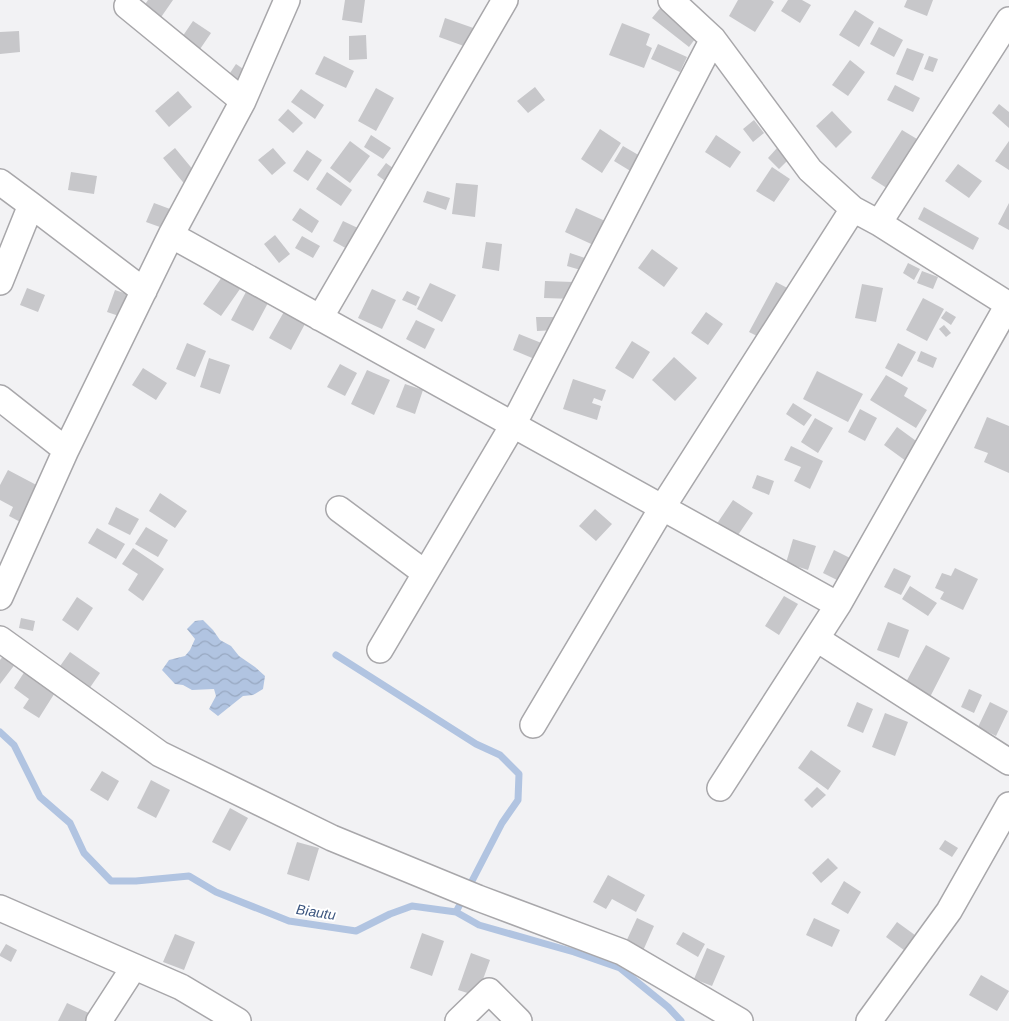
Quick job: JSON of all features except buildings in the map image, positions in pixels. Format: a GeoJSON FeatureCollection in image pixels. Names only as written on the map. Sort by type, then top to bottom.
{"type":"FeatureCollection","features":[{"type":"Feature","properties":{"kind":"street"},"geometry":{"type":"LineString","coordinates":[[0,597],[66,450],[171,234],[243,100],[287,0]]}},
{"type":"Feature","properties":{"kind":"street"},"geometry":{"type":"LineString","coordinates":[[320,318],[504,0]]}},
{"type":"Feature","properties":{"kind":"street"},"geometry":{"type":"LineString","coordinates":[[671,0],[713,39],[810,170],[853,209],[879,223],[1009,305],[838,605],[720,788]]}},
{"type":"Feature","properties":{"kind":"street"},"geometry":{"type":"LineString","coordinates":[[127,6],[243,100]]}},
{"type":"Feature","properties":{"kind":"street"},"geometry":{"type":"LineString","coordinates":[[879,223],[1009,20]]}},
{"type":"Feature","properties":{"kind":"street"},"geometry":{"type":"LineString","coordinates":[[380,650],[513,425],[713,39]]}},
{"type":"Feature","properties":{"kind":"street"},"geometry":{"type":"LineString","coordinates":[[0,182],[144,291]]}},
{"type":"Feature","properties":{"kind":"street"},"geometry":{"type":"LineString","coordinates":[[0,282],[31,205]]}},
{"type":"Feature","properties":{"kind":"street"},"geometry":{"type":"LineString","coordinates":[[533,725],[662,508],[853,209]]}},
{"type":"Feature","properties":{"kind":"street"},"geometry":{"type":"LineString","coordinates":[[171,234],[838,605]]}},
{"type":"Feature","properties":{"kind":"street"},"geometry":{"type":"LineString","coordinates":[[0,398],[66,450]]}},
{"type":"Feature","properties":{"kind":"street"},"geometry":{"type":"LineString","coordinates":[[339,510],[425,573]]}},
{"type":"Feature","properties":{"kind":"street"},"geometry":{"type":"LineString","coordinates":[[0,638],[160,754],[332,838],[467,893],[622,952],[740,1021]]}},
{"type":"Feature","properties":{"kind":"street"},"geometry":{"type":"LineString","coordinates":[[816,639],[1009,762]]}},
{"type":"Feature","properties":{"kind":"street"},"geometry":{"type":"LineString","coordinates":[[869,1021],[948,911],[1009,805]]}},
{"type":"Feature","properties":{"kind":"street"},"geometry":{"type":"LineString","coordinates":[[0,908],[181,987],[238,1021]]}},
{"type":"Feature","properties":{"kind":"street"},"geometry":{"type":"LineString","coordinates":[[99,1021],[134,967]]}},
{"type":"Feature","properties":{"kind":"street"},"geometry":{"type":"LineString","coordinates":[[458,1021],[490,991],[519,1021]]}},
{"type":"Feature","properties":{"kind":"water"},"geometry":{"type":"Polygon","coordinates":[[[203,620],[220,640],[231,646],[239,656],[265,676],[263,689],[253,695],[243,696],[218,716],[209,709],[216,696],[214,689],[192,690],[183,685],[175,684],[162,670],[169,660],[185,656],[190,650],[195,639],[187,629],[195,621],[203,620]]]}},
{"type":"Feature","properties":{"kind":"waterway"},"geometry":{"type":"LineString","coordinates":[[336,655],[476,744],[500,755],[519,774],[518,800],[502,823],[456,912]]}},
{"type":"Feature","properties":{"kind":"waterway","name":"Biautu"},"geometry":{"type":"LineString","coordinates":[[0,732],[14,745],[40,797],[70,823],[84,853],[111,881],[136,881],[189,876],[216,892],[289,921],[356,931],[390,914],[412,906],[456,912],[479,925],[574,952],[620,968],[668,1007],[681,1021]]}}]}
